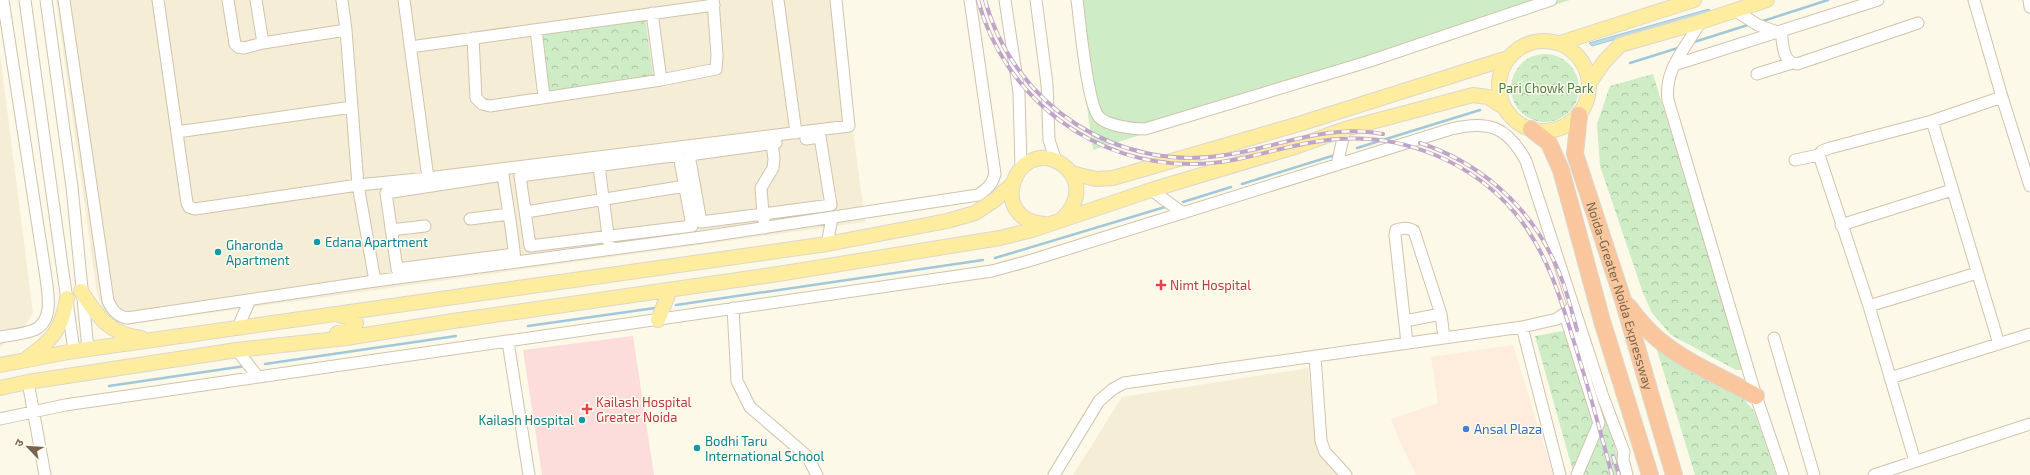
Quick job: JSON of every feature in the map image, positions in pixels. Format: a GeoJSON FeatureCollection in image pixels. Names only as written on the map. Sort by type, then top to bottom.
{"type":"FeatureCollection","features":[{"type":"Feature","properties":{"kind":"highway","name":"Noida-Greater Noida Expressway"},"geometry":{"type":"LineString","coordinates":[[1579,115],[1575,154],[1623,300],[1674,475]]}},
{"type":"Feature","properties":{"kind":"highway","name":"Noida-Greater Noida Expressway"},"geometry":{"type":"LineString","coordinates":[[1531,129],[1549,143],[1561,170],[1602,321],[1650,475]]}},
{"type":"Feature","properties":{"kind":"highway"},"geometry":{"type":"LineString","coordinates":[[1623,300],[1645,327],[1660,341],[1684,358],[1756,396]]}},
{"type":"Feature","properties":{"kind":"main road"},"geometry":{"type":"LineString","coordinates":[[1560,43],[1694,0]]}},
{"type":"Feature","properties":{"kind":"main road"},"geometry":{"type":"LineString","coordinates":[[1590,82],[1620,45],[1697,28],[1734,10],[1767,0]]}},
{"type":"Feature","properties":{"kind":"main road"},"geometry":{"type":"LineString","coordinates":[[1546,40],[1560,43],[1572,49],[1581,58],[1587,70],[1590,82],[1587,100],[1579,115],[1569,124],[1557,129],[1544,131],[1531,129],[1512,117],[1505,108],[1500,96],[1499,83],[1502,69],[1508,58],[1519,48],[1532,42],[1546,40]]}},
{"type":"Feature","properties":{"kind":"main road"},"geometry":{"type":"LineString","coordinates":[[1071,173],[1096,178],[1114,178],[1299,124],[1508,58]]}},
{"type":"Feature","properties":{"kind":"main road"},"geometry":{"type":"LineString","coordinates":[[0,388],[28,382],[237,350],[323,341],[670,290],[1000,238],[1151,190],[1298,146],[1345,129],[1473,95],[1488,97],[1505,108]]}},
{"type":"Feature","properties":{"kind":"main road"},"geometry":{"type":"LineString","coordinates":[[0,366],[74,351],[827,244],[947,221],[975,213],[996,200],[1012,184],[1021,168],[1031,161],[1044,158],[1056,161],[1065,166],[1071,173],[1077,190],[1073,206],[1062,219]]}},
{"type":"Feature","properties":{"kind":"main road"},"geometry":{"type":"LineString","coordinates":[[1012,184],[1011,193],[1016,209],[1029,221],[1045,224]]}},
{"type":"Feature","properties":{"kind":"main road"},"geometry":{"type":"LineString","coordinates":[[658,320],[670,290]]}},
{"type":"Feature","properties":{"kind":"main road"},"geometry":{"type":"LineString","coordinates":[[81,291],[96,314],[106,324],[118,332],[132,337],[152,340]]}},
{"type":"Feature","properties":{"kind":"main road"},"geometry":{"type":"LineString","coordinates":[[23,361],[46,345],[52,338],[65,313],[67,298]]}},
{"type":"Feature","properties":{"kind":"main road"},"geometry":{"type":"LineString","coordinates":[[323,341],[330,335],[352,330],[356,325],[354,319],[337,314]]}},
{"type":"Feature","properties":{"kind":"street"},"geometry":{"type":"LineString","coordinates":[[0,338],[35,330],[46,316],[48,308],[46,278],[3,0]]}},
{"type":"Feature","properties":{"kind":"street"},"geometry":{"type":"LineString","coordinates":[[25,0],[74,351]]}},
{"type":"Feature","properties":{"kind":"street"},"geometry":{"type":"LineString","coordinates":[[46,0],[72,188],[81,291],[88,349]]}},
{"type":"Feature","properties":{"kind":"street"},"geometry":{"type":"LineString","coordinates":[[64,0],[108,301],[112,309],[119,316],[127,318],[375,282],[397,274],[514,258],[609,249],[765,228],[978,195],[988,188],[993,182],[995,174],[970,0]]}},
{"type":"Feature","properties":{"kind":"street"},"geometry":{"type":"LineString","coordinates":[[158,0],[187,203],[190,207],[195,209],[358,185],[599,161],[772,140],[820,137],[830,205],[701,222],[689,155],[772,140],[796,133],[849,126],[836,0]]}},
{"type":"Feature","properties":{"kind":"street"},"geometry":{"type":"LineString","coordinates":[[228,0],[235,44],[238,47],[244,48],[263,43],[346,30]]}},
{"type":"Feature","properties":{"kind":"street"},"geometry":{"type":"LineString","coordinates":[[256,0],[263,43]]}},
{"type":"Feature","properties":{"kind":"street"},"geometry":{"type":"LineString","coordinates":[[342,0],[346,30],[358,185],[375,282]]}},
{"type":"Feature","properties":{"kind":"street"},"geometry":{"type":"LineString","coordinates":[[404,0],[428,178]]}},
{"type":"Feature","properties":{"kind":"street"},"geometry":{"type":"LineString","coordinates":[[778,0],[796,133]]}},
{"type":"Feature","properties":{"kind":"street"},"geometry":{"type":"LineString","coordinates":[[998,0],[1007,13]]}},
{"type":"Feature","properties":{"kind":"street"},"geometry":{"type":"LineString","coordinates":[[1005,0],[1019,92],[1021,168]]}},
{"type":"Feature","properties":{"kind":"street"},"geometry":{"type":"LineString","coordinates":[[1036,0],[1047,84],[1049,140],[1056,161]]}},
{"type":"Feature","properties":{"kind":"street"},"geometry":{"type":"LineString","coordinates":[[1077,0],[1090,92],[1095,112],[1098,117],[1106,121],[1124,126],[1146,129],[1374,60],[1551,0]]}},
{"type":"Feature","properties":{"kind":"street"},"geometry":{"type":"LineString","coordinates":[[1674,65],[1878,0]]}},
{"type":"Feature","properties":{"kind":"street"},"geometry":{"type":"LineString","coordinates":[[1974,0],[2002,97],[2028,172],[2030,186]]}},
{"type":"Feature","properties":{"kind":"street"},"geometry":{"type":"LineString","coordinates":[[2028,0],[2030,7]]}},
{"type":"Feature","properties":{"kind":"street"},"geometry":{"type":"LineString","coordinates":[[410,47],[474,38],[536,30],[652,13],[714,2],[718,55],[716,69],[661,80],[490,106],[482,104],[476,98],[474,38]]}},
{"type":"Feature","properties":{"kind":"street"},"geometry":{"type":"LineString","coordinates":[[1734,10],[1755,23],[1779,32]]}},
{"type":"Feature","properties":{"kind":"street"},"geometry":{"type":"LineString","coordinates":[[652,13],[661,80]]}},
{"type":"Feature","properties":{"kind":"street"},"geometry":{"type":"LineString","coordinates":[[1757,74],[1792,63],[1797,64],[1918,23]]}},
{"type":"Feature","properties":{"kind":"street"},"geometry":{"type":"LineString","coordinates":[[1697,28],[1674,65],[1668,78],[1666,88],[1668,100],[1756,396],[1783,475]]}},
{"type":"Feature","properties":{"kind":"street"},"geometry":{"type":"LineString","coordinates":[[536,30],[544,97]]}},
{"type":"Feature","properties":{"kind":"street"},"geometry":{"type":"LineString","coordinates":[[1779,32],[1786,58],[1792,63]]}},
{"type":"Feature","properties":{"kind":"street"},"geometry":{"type":"LineString","coordinates":[[1795,160],[1819,155],[1822,151],[1830,148],[1932,121],[2002,97]]}},
{"type":"Feature","properties":{"kind":"street"},"geometry":{"type":"LineString","coordinates":[[177,132],[352,108]]}},
{"type":"Feature","properties":{"kind":"street"},"geometry":{"type":"LineString","coordinates":[[1932,121],[1999,344]]}},
{"type":"Feature","properties":{"kind":"street"},"geometry":{"type":"LineString","coordinates":[[0,419],[33,411],[258,377],[992,271],[1032,260],[1469,124],[1484,124],[1506,134],[1518,145],[1526,160],[1602,394],[1624,452],[1623,460],[1627,475]]}},
{"type":"Feature","properties":{"kind":"street"},"geometry":{"type":"LineString","coordinates":[[1337,165],[1345,129]]}},
{"type":"Feature","properties":{"kind":"street"},"geometry":{"type":"LineString","coordinates":[[765,228],[761,188],[773,168],[772,140]]}},
{"type":"Feature","properties":{"kind":"street"},"geometry":{"type":"LineString","coordinates":[[1819,155],[1869,306],[1915,462]]}},
{"type":"Feature","properties":{"kind":"street"},"geometry":{"type":"LineString","coordinates":[[679,156],[685,186],[692,226],[530,246],[520,176],[599,161],[679,156]]}},
{"type":"Feature","properties":{"kind":"street"},"geometry":{"type":"LineString","coordinates":[[599,161],[609,237],[609,249]]}},
{"type":"Feature","properties":{"kind":"street"},"geometry":{"type":"LineString","coordinates":[[72,188],[89,174]]}},
{"type":"Feature","properties":{"kind":"street"},"geometry":{"type":"LineString","coordinates":[[397,274],[386,193],[503,175],[514,258]]}},
{"type":"Feature","properties":{"kind":"street"},"geometry":{"type":"LineString","coordinates":[[526,212],[685,186]]}},
{"type":"Feature","properties":{"kind":"street"},"geometry":{"type":"LineString","coordinates":[[1151,190],[1183,213]]}},
{"type":"Feature","properties":{"kind":"street"},"geometry":{"type":"LineString","coordinates":[[1841,225],[1952,190]]}},
{"type":"Feature","properties":{"kind":"street"},"geometry":{"type":"LineString","coordinates":[[470,219],[509,214]]}},
{"type":"Feature","properties":{"kind":"street"},"geometry":{"type":"LineString","coordinates":[[827,244],[832,218]]}},
{"type":"Feature","properties":{"kind":"street"},"geometry":{"type":"LineString","coordinates":[[391,230],[424,226]]}},
{"type":"Feature","properties":{"kind":"street"},"geometry":{"type":"LineString","coordinates":[[1408,343],[1395,236],[1396,230],[1401,228],[1409,228],[1414,231],[1441,314],[1444,338]]}},
{"type":"Feature","properties":{"kind":"street"},"geometry":{"type":"LineString","coordinates":[[1869,306],[1977,273]]}},
{"type":"Feature","properties":{"kind":"street"},"geometry":{"type":"LineString","coordinates":[[238,327],[250,300]]}},
{"type":"Feature","properties":{"kind":"street"},"geometry":{"type":"LineString","coordinates":[[1562,320],[1573,307]]}},
{"type":"Feature","properties":{"kind":"street"},"geometry":{"type":"LineString","coordinates":[[733,308],[737,381],[744,397],[750,407],[807,456],[817,475]]}},
{"type":"Feature","properties":{"kind":"street"},"geometry":{"type":"LineString","coordinates":[[1405,321],[1441,314]]}},
{"type":"Feature","properties":{"kind":"street"},"geometry":{"type":"LineString","coordinates":[[1562,320],[1599,423],[1578,475]]}},
{"type":"Feature","properties":{"kind":"street"},"geometry":{"type":"LineString","coordinates":[[1054,475],[1099,401],[1113,389],[1124,383],[1522,327],[1562,320],[1579,324]]}},
{"type":"Feature","properties":{"kind":"street"},"geometry":{"type":"LineString","coordinates":[[1522,327],[1560,475]]}},
{"type":"Feature","properties":{"kind":"street"},"geometry":{"type":"LineString","coordinates":[[1890,378],[2030,334]]}},
{"type":"Feature","properties":{"kind":"street"},"geometry":{"type":"LineString","coordinates":[[1774,338],[1814,475]]}},
{"type":"Feature","properties":{"kind":"street"},"geometry":{"type":"LineString","coordinates":[[508,342],[529,475]]}},
{"type":"Feature","properties":{"kind":"street"},"geometry":{"type":"LineString","coordinates":[[237,350],[258,377]]}},
{"type":"Feature","properties":{"kind":"street"},"geometry":{"type":"LineString","coordinates":[[1315,356],[1321,441],[1325,452],[1346,475]]}},
{"type":"Feature","properties":{"kind":"street"},"geometry":{"type":"LineString","coordinates":[[28,382],[45,475]]}},
{"type":"Feature","properties":{"kind":"street"},"geometry":{"type":"LineString","coordinates":[[1874,475],[2030,424]]}},
{"type":"Feature","properties":{"kind":"street"},"geometry":{"type":"LineString","coordinates":[[1624,452],[1638,436]]}},
{"type":"Feature","properties":{"kind":"shaded area"},"geometry":{"type":"Polygon","coordinates":[[[56,0],[836,0],[865,222],[124,325],[104,311],[97,294],[56,0]]]}},
{"type":"Feature","properties":{"kind":"shaded area"},"geometry":{"type":"Polygon","coordinates":[[[0,54],[33,313],[23,329],[0,347],[0,54]]]}},
{"type":"Feature","properties":{"kind":"shaded area"},"geometry":{"type":"Polygon","coordinates":[[[633,336],[654,475],[542,475],[523,350],[633,336]]]}},
{"type":"Feature","properties":{"kind":"shaded area"},"geometry":{"type":"Polygon","coordinates":[[[1513,345],[1553,475],[1416,475],[1391,419],[1438,403],[1431,357],[1513,345]]]}},
{"type":"Feature","properties":{"kind":"shaded area"},"geometry":{"type":"Polygon","coordinates":[[[1308,368],[1318,452],[1346,475],[1073,475],[1122,397],[1308,368]]]}},
{"type":"Feature","properties":{"kind":"green space"},"geometry":{"type":"Polygon","coordinates":[[[1072,0],[1570,0],[1093,150],[1072,0]]]}},
{"type":"Feature","properties":{"kind":"green space"},"geometry":{"type":"Polygon","coordinates":[[[645,19],[653,76],[548,93],[541,33],[645,19]]]}},
{"type":"Feature","properties":{"kind":"green space","name":"Pari Chowk Park"},"geometry":{"type":"Polygon","coordinates":[[[1545,54],[1558,57],[1569,64],[1576,75],[1579,88],[1576,101],[1569,112],[1558,119],[1545,122],[1532,119],[1521,112],[1514,101],[1511,88],[1514,75],[1521,64],[1532,57],[1545,54]]]}},
{"type":"Feature","properties":{"kind":"green space"},"geometry":{"type":"Polygon","coordinates":[[[1653,74],[1744,370],[1736,370],[1671,335],[1652,313],[1643,293],[1600,166],[1597,124],[1610,86],[1653,74]]]}},
{"type":"Feature","properties":{"kind":"green space"},"geometry":{"type":"Polygon","coordinates":[[[1574,329],[1584,338],[1623,475],[1574,475],[1535,336],[1574,329]]]}},
{"type":"Feature","properties":{"kind":"green space"},"geometry":{"type":"Polygon","coordinates":[[[1656,347],[1735,389],[1754,411],[1776,475],[1695,475],[1656,347]]]}},
{"type":"Feature","properties":{"kind":"water"},"geometry":{"type":"Polygon","coordinates":[[[1709,9],[1710,12],[1592,46],[1589,43],[1709,9]]]}},
{"type":"Feature","properties":{"kind":"waterway"},"geometry":{"type":"LineString","coordinates":[[1760,22],[1828,0]]}},
{"type":"Feature","properties":{"kind":"waterway"},"geometry":{"type":"LineString","coordinates":[[1691,43],[1751,24]]}},
{"type":"Feature","properties":{"kind":"waterway"},"geometry":{"type":"LineString","coordinates":[[1630,63],[1681,47]]}},
{"type":"Feature","properties":{"kind":"waterway"},"geometry":{"type":"LineString","coordinates":[[1357,148],[1480,110]]}},
{"type":"Feature","properties":{"kind":"waterway"},"geometry":{"type":"LineString","coordinates":[[1242,184],[1335,155]]}},
{"type":"Feature","properties":{"kind":"waterway"},"geometry":{"type":"LineString","coordinates":[[1183,202],[1231,187]]}},
{"type":"Feature","properties":{"kind":"waterway"},"geometry":{"type":"LineString","coordinates":[[995,258],[1165,207]]}},
{"type":"Feature","properties":{"kind":"waterway"},"geometry":{"type":"LineString","coordinates":[[676,305],[983,260]]}},
{"type":"Feature","properties":{"kind":"waterway"},"geometry":{"type":"LineString","coordinates":[[528,326],[655,308]]}},
{"type":"Feature","properties":{"kind":"waterway"},"geometry":{"type":"LineString","coordinates":[[265,364],[456,336]]}},
{"type":"Feature","properties":{"kind":"waterway"},"geometry":{"type":"LineString","coordinates":[[109,386],[245,366]]}},
{"type":"Feature","properties":{"kind":"railway"},"geometry":{"type":"LineString","coordinates":[[978,0],[991,35],[1009,67],[1032,96],[1059,120],[1090,139],[1123,153],[1159,162],[1197,164],[1215,163],[1320,141],[1363,139],[1387,141],[1412,147],[1435,155],[1458,166],[1478,179],[1498,195],[1515,213],[1526,227],[1544,258],[1569,325],[1612,475]]}},
{"type":"Feature","properties":{"kind":"railway"},"geometry":{"type":"LineString","coordinates":[[985,0],[999,38],[1020,71],[1046,100],[1076,124],[1110,142],[1147,153],[1186,158],[1226,155],[1323,134],[1363,131],[1383,134]]}},
{"type":"Feature","properties":{"kind":"railway"},"geometry":{"type":"LineString","coordinates":[[1420,143],[1441,151],[1480,173],[1514,202],[1529,219],[1541,237],[1560,275],[1577,330]]}},
{"type":"Feature","properties":{"kind":"railway"},"geometry":{"type":"LineString","coordinates":[[1613,456],[1619,475]]}},
{"type":"Feature","properties":{"kind":"place","name":"Edana Apartment"},"geometry":{"type":"Point","coordinates":[317,242]}},
{"type":"Feature","properties":{"kind":"place","name":"Gharonda Apartment"},"geometry":{"type":"Point","coordinates":[218,252]}},
{"type":"Feature","properties":{"kind":"place","name":"Nimt Hospital"},"geometry":{"type":"Point","coordinates":[1161,285]}},
{"type":"Feature","properties":{"kind":"place","name":"Kailash Hospital Greater Noida"},"geometry":{"type":"Point","coordinates":[587,409]}},
{"type":"Feature","properties":{"kind":"place","name":"Kailash Hospital"},"geometry":{"type":"Point","coordinates":[582,420]}},
{"type":"Feature","properties":{"kind":"place","name":"Ansal Plaza"},"geometry":{"type":"Point","coordinates":[1466,429]}},
{"type":"Feature","properties":{"kind":"place","name":"Bodhi Taru International School"},"geometry":{"type":"Point","coordinates":[697,448]}}]}
